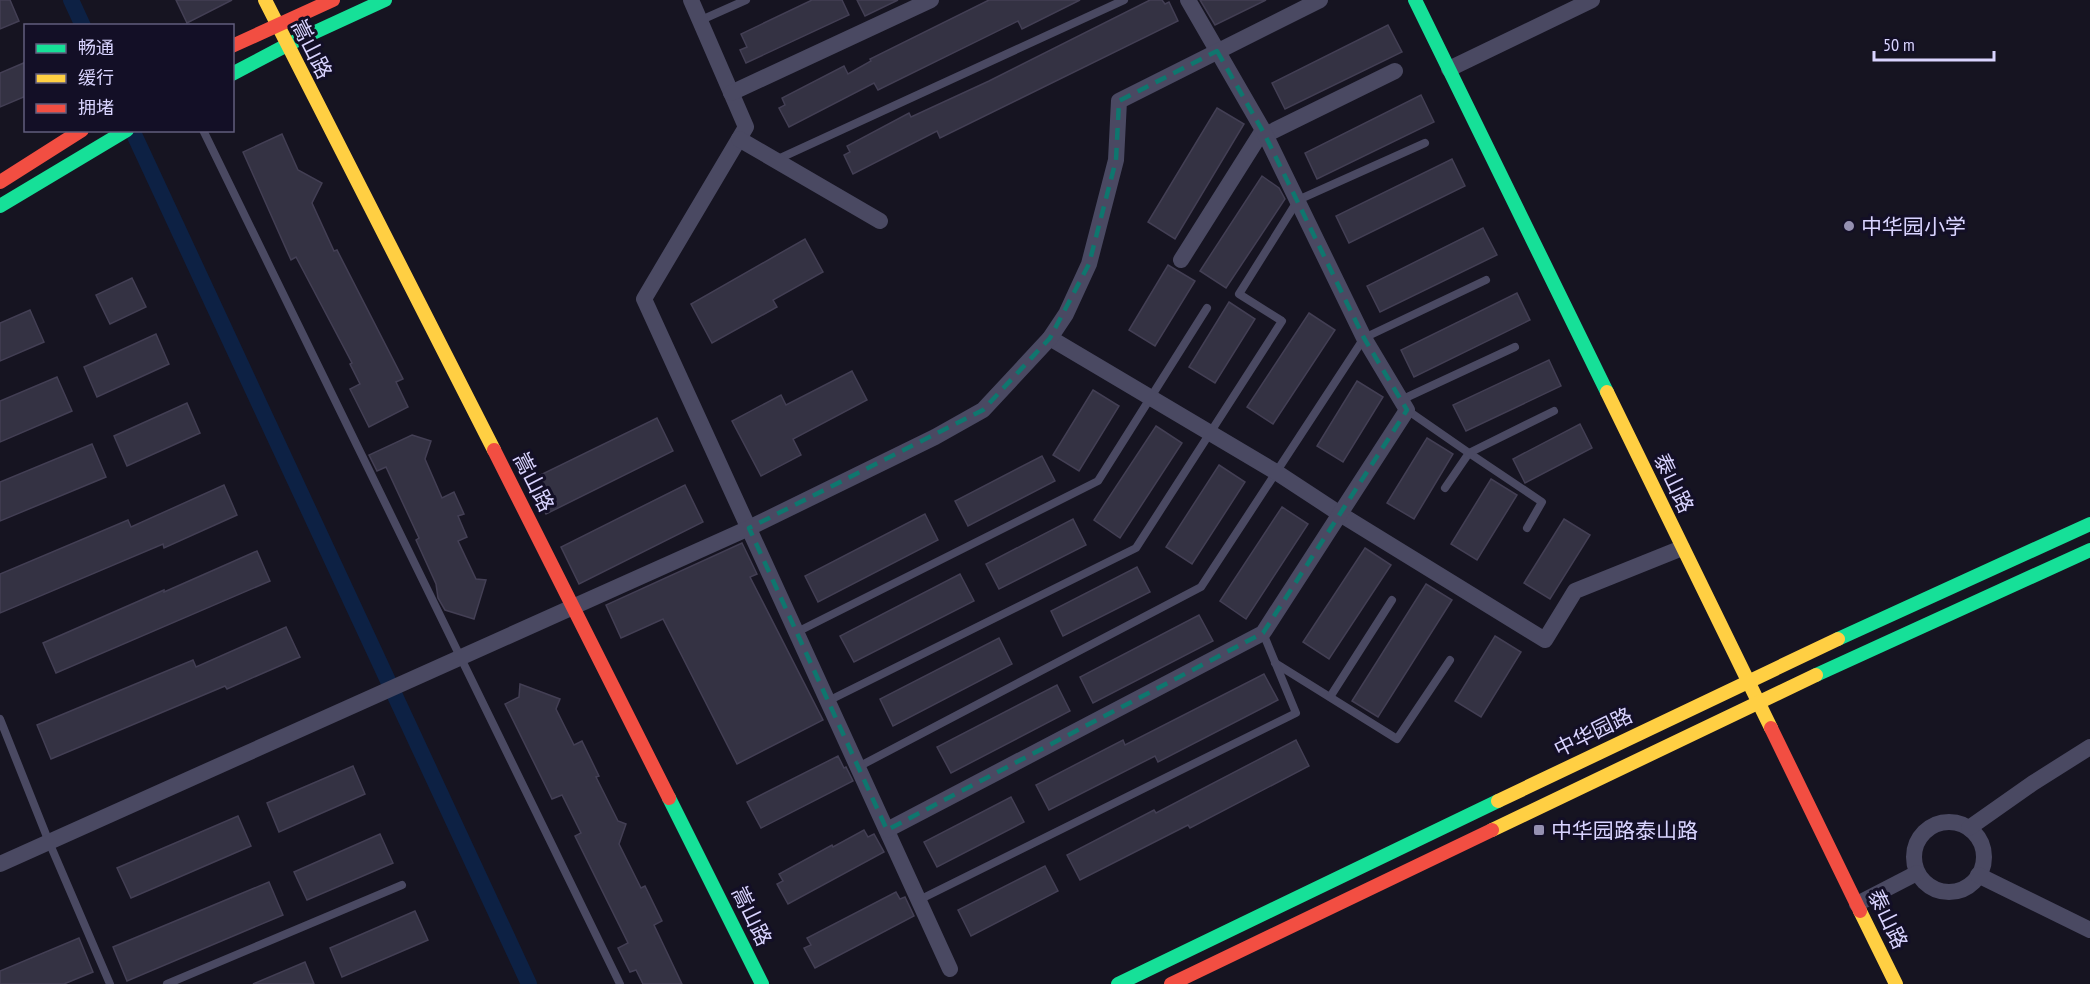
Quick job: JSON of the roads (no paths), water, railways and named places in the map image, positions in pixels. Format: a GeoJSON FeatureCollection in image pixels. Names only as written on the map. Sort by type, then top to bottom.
{"type":"FeatureCollection","features":[{"type":"Feature","properties":{"kind":"street","name":"嵩山路"},"geometry":{"type":"LineString","coordinates":[[265,0],[574,606],[762,984]]}},
{"type":"Feature","properties":{"kind":"street"},"geometry":{"type":"LineString","coordinates":[[234,45],[333,0]]}},
{"type":"Feature","properties":{"kind":"street"},"geometry":{"type":"LineString","coordinates":[[234,73],[287,45],[385,0]]}},
{"type":"Feature","properties":{"kind":"street"},"geometry":{"type":"LineString","coordinates":[[691,0],[746,127],[644,299],[950,969]]}},
{"type":"Feature","properties":{"kind":"street"},"geometry":{"type":"LineString","coordinates":[[731,93],[931,0]]}},
{"type":"Feature","properties":{"kind":"street"},"geometry":{"type":"LineString","coordinates":[[887,830],[1263,633],[1340,514],[1404,405],[1364,338],[1264,133],[1188,0]]}},
{"type":"Feature","properties":{"kind":"street"},"geometry":{"type":"LineString","coordinates":[[0,864],[749,528],[935,437],[983,410],[1050,338],[1066,314],[1089,264],[1116,160],[1119,101],[1320,0]]}},
{"type":"Feature","properties":{"kind":"street","name":"泰山路"},"geometry":{"type":"LineString","coordinates":[[1415,0],[1896,984]]}},
{"type":"Feature","properties":{"kind":"street"},"geometry":{"type":"LineString","coordinates":[[1449,69],[1592,0]]}},
{"type":"Feature","properties":{"kind":"street"},"geometry":{"type":"LineString","coordinates":[[1181,260],[1264,133],[1395,71]]}},
{"type":"Feature","properties":{"kind":"street"},"geometry":{"type":"LineString","coordinates":[[0,182],[79,132]]}},
{"type":"Feature","properties":{"kind":"street"},"geometry":{"type":"LineString","coordinates":[[0,206],[124,132]]}},
{"type":"Feature","properties":{"kind":"street"},"geometry":{"type":"LineString","coordinates":[[739,139],[880,221]]}},
{"type":"Feature","properties":{"kind":"street"},"geometry":{"type":"LineString","coordinates":[[1050,338],[1276,472],[1545,640],[1575,591],[1682,548]]}},
{"type":"Feature","properties":{"kind":"street","name":"中华园路"},"geometry":{"type":"LineString","coordinates":[[1118,984],[1747,681],[2090,524]]}},
{"type":"Feature","properties":{"kind":"street","name":"中华园路"},"geometry":{"type":"LineString","coordinates":[[1171,984],[1757,702],[2090,550]]}},
{"type":"Feature","properties":{"kind":"street"},"geometry":{"type":"LineString","coordinates":[[1969,828],[2090,747]]}},
{"type":"Feature","properties":{"kind":"street"},"geometry":{"type":"LineString","coordinates":[[1944,822],[1957,822],[1969,828],[1978,838],[1983,850],[1983,863],[1978,875],[1968,886],[1954,891],[1940,891],[1927,884],[1917,873],[1913,861],[1915,847],[1921,835],[1931,826],[1944,822]]}},
{"type":"Feature","properties":{"kind":"street"},"geometry":{"type":"LineString","coordinates":[[1857,904],[1917,873]]}},
{"type":"Feature","properties":{"kind":"street"},"geometry":{"type":"LineString","coordinates":[[1978,875],[2090,930]]}},
{"type":"Feature","properties":{"kind":"lane"},"geometry":{"type":"LineString","coordinates":[[699,21],[746,0]]}},
{"type":"Feature","properties":{"kind":"lane"},"geometry":{"type":"LineString","coordinates":[[776,160],[1124,0]]}},
{"type":"Feature","properties":{"kind":"lane"},"geometry":{"type":"LineString","coordinates":[[205,132],[620,984]]}},
{"type":"Feature","properties":{"kind":"lane"},"geometry":{"type":"LineString","coordinates":[[828,701],[1136,548],[1282,321],[1239,294],[1298,200],[1425,143]]}},
{"type":"Feature","properties":{"kind":"lane"},"geometry":{"type":"LineString","coordinates":[[858,767],[1201,587],[1364,338],[1486,280]]}},
{"type":"Feature","properties":{"kind":"lane"},"geometry":{"type":"LineString","coordinates":[[797,632],[1098,481],[1207,308]]}},
{"type":"Feature","properties":{"kind":"lane"},"geometry":{"type":"LineString","coordinates":[[1515,347],[1404,405],[1469,453],[1542,502],[1527,528]]}},
{"type":"Feature","properties":{"kind":"lane"},"geometry":{"type":"LineString","coordinates":[[1445,488],[1469,453],[1554,411]]}},
{"type":"Feature","properties":{"kind":"lane"},"geometry":{"type":"LineString","coordinates":[[1330,697],[1392,600]]}},
{"type":"Feature","properties":{"kind":"lane"},"geometry":{"type":"LineString","coordinates":[[919,900],[1296,713],[1263,633]]}},
{"type":"Feature","properties":{"kind":"lane"},"geometry":{"type":"LineString","coordinates":[[1275,662],[1397,739],[1450,660]]}},
{"type":"Feature","properties":{"kind":"lane"},"geometry":{"type":"LineString","coordinates":[[0,719],[49,842],[110,984]]}},
{"type":"Feature","properties":{"kind":"lane"},"geometry":{"type":"LineString","coordinates":[[167,984],[402,885]]}},
{"type":"Feature","properties":{"kind":"waterway"},"geometry":{"type":"LineString","coordinates":[[71,0],[82,24]]}},
{"type":"Feature","properties":{"kind":"waterway"},"geometry":{"type":"LineString","coordinates":[[133,132],[529,984]]}},
{"type":"Feature","properties":{"kind":"place","name":"中华园小学"},"geometry":{"type":"Point","coordinates":[1849,226]}},
{"type":"Feature","properties":{"kind":"place","name":"中华园路泰山路"},"geometry":{"type":"Point","coordinates":[1539,830]}}]}
